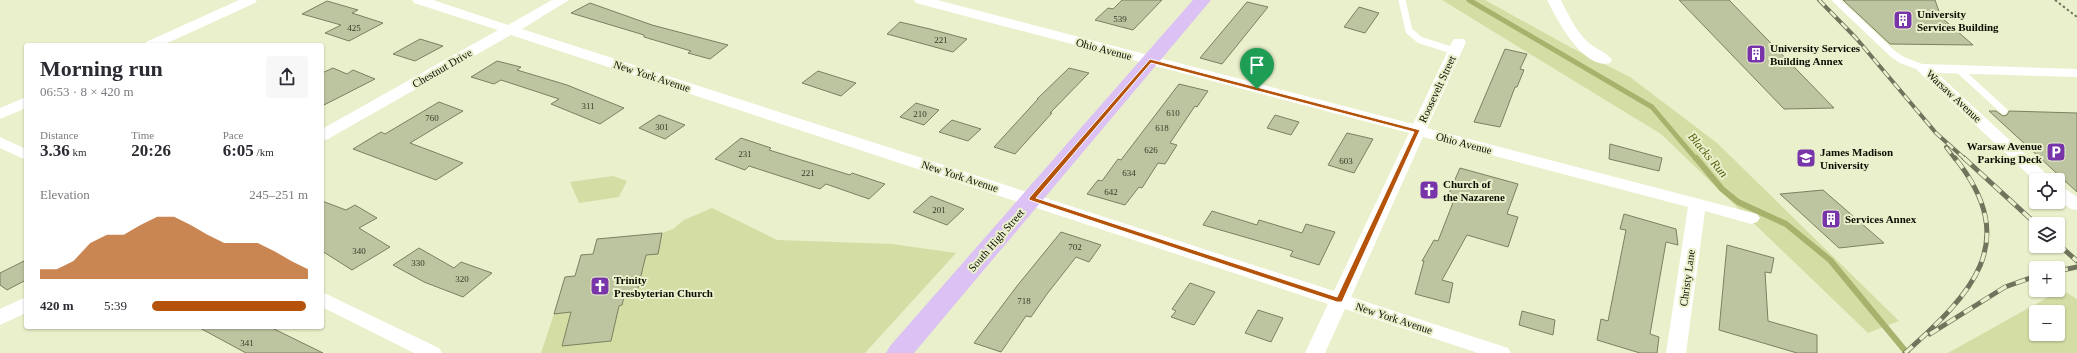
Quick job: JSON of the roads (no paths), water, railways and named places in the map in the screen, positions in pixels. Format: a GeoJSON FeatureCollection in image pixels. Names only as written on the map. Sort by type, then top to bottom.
{"type":"FeatureCollection","features":[{"type":"Feature","properties":{"kind":"main road","name":"South High Street"},"geometry":{"type":"LineString","coordinates":[[899,353],[1202,0]]}},
{"type":"Feature","properties":{"kind":"street"},"geometry":{"type":"LineString","coordinates":[[155,43],[250,0]]}},
{"type":"Feature","properties":{"kind":"street","name":"New York Avenue"},"geometry":{"type":"LineString","coordinates":[[419,0],[1501,353]]}},
{"type":"Feature","properties":{"kind":"street","name":"Chestnut Drive"},"geometry":{"type":"LineString","coordinates":[[324,135],[562,0]]}},
{"type":"Feature","properties":{"kind":"street","name":"Ohio Avenue"},"geometry":{"type":"LineString","coordinates":[[921,0],[1751,218]]}},
{"type":"Feature","properties":{"kind":"street"},"geometry":{"type":"LineString","coordinates":[[1554,0],[1572,35],[1584,47],[1605,60]]}},
{"type":"Feature","properties":{"kind":"street","name":"Roosevelt Street"},"geometry":{"type":"LineString","coordinates":[[1315,353],[1457,47]]}},
{"type":"Feature","properties":{"kind":"street","name":"Warsaw Avenue"},"geometry":{"type":"LineString","coordinates":[[1923,68],[2077,73]]}},
{"type":"Feature","properties":{"kind":"street","name":"Warsaw Avenue"},"geometry":{"type":"LineString","coordinates":[[1923,68],[2036,173]]}},
{"type":"Feature","properties":{"kind":"street"},"geometry":{"type":"LineString","coordinates":[[0,114],[24,103]]}},
{"type":"Feature","properties":{"kind":"street"},"geometry":{"type":"LineString","coordinates":[[0,142],[24,154]]}},
{"type":"Feature","properties":{"kind":"street"},"geometry":{"type":"LineString","coordinates":[[2065,197],[2077,205]]}},
{"type":"Feature","properties":{"kind":"street","name":"Christy Lane"},"geometry":{"type":"LineString","coordinates":[[1676,353],[1697,204]]}},
{"type":"Feature","properties":{"kind":"street"},"geometry":{"type":"LineString","coordinates":[[324,300],[432,353]]}},
{"type":"Feature","properties":{"kind":"street"},"geometry":{"type":"LineString","coordinates":[[0,318],[24,305]]}},
{"type":"Feature","properties":{"kind":"lane"},"geometry":{"type":"LineString","coordinates":[[1402,0],[1409,31],[1420,40],[1457,47]]}},
{"type":"Feature","properties":{"kind":"lane"},"geometry":{"type":"LineString","coordinates":[[1836,0],[1893,54],[1902,60],[1923,68]]}},
{"type":"Feature","properties":{"kind":"lane"},"geometry":{"type":"LineString","coordinates":[[1958,69],[2004,111]]}},
{"type":"Feature","properties":{"kind":"waterway","name":"Blacks Run"},"geometry":{"type":"LineString","coordinates":[[1469,0],[1652,107],[1696,159]]}},
{"type":"Feature","properties":{"kind":"waterway","name":"Blacks Run"},"geometry":{"type":"LineString","coordinates":[[1696,158],[1722,189],[1738,202],[1786,224],[1830,260],[1907,353]]}},
{"type":"Feature","properties":{"kind":"railway"},"geometry":{"type":"LineString","coordinates":[[1819,0],[1856,38],[1936,133],[1965,159]]}},
{"type":"Feature","properties":{"kind":"railway"},"geometry":{"type":"LineString","coordinates":[[1946,147],[1955,159]]}},
{"type":"Feature","properties":{"kind":"railway"},"geometry":{"type":"LineString","coordinates":[[1905,353],[1950,310],[1968,288],[1980,265],[1986,241],[1985,216],[1975,188],[1955,158]]}},
{"type":"Feature","properties":{"kind":"railway"},"geometry":{"type":"LineString","coordinates":[[1964,158],[2029,218]]}},
{"type":"Feature","properties":{"kind":"railway"},"geometry":{"type":"LineString","coordinates":[[2065,250],[2077,261]]}},
{"type":"Feature","properties":{"kind":"railway"},"geometry":{"type":"LineString","coordinates":[[2065,270],[2077,267]]}},
{"type":"Feature","properties":{"kind":"railway"},"geometry":{"type":"LineString","coordinates":[[1930,334],[2005,287],[2029,278]]}},
{"type":"Feature","properties":{"kind":"place","name":"University Services Building"},"geometry":{"type":"Point","coordinates":[1903,20]}},
{"type":"Feature","properties":{"kind":"place","name":"University Services Building Annex"},"geometry":{"type":"Point","coordinates":[1756,54]}},
{"type":"Feature","properties":{"kind":"place","name":"Warsaw Avenue Parking Deck"},"geometry":{"type":"Point","coordinates":[2056,152]}},
{"type":"Feature","properties":{"kind":"place","name":"James Madison University"},"geometry":{"type":"Point","coordinates":[1806,158]}},
{"type":"Feature","properties":{"kind":"place","name":"Church of the Nazarene"},"geometry":{"type":"Point","coordinates":[1429,190]}},
{"type":"Feature","properties":{"kind":"place","name":"Services Annex"},"geometry":{"type":"Point","coordinates":[1831,219]}},
{"type":"Feature","properties":{"kind":"place","name":"Trinity Presbyterian Church"},"geometry":{"type":"Point","coordinates":[600,286]}}]}
